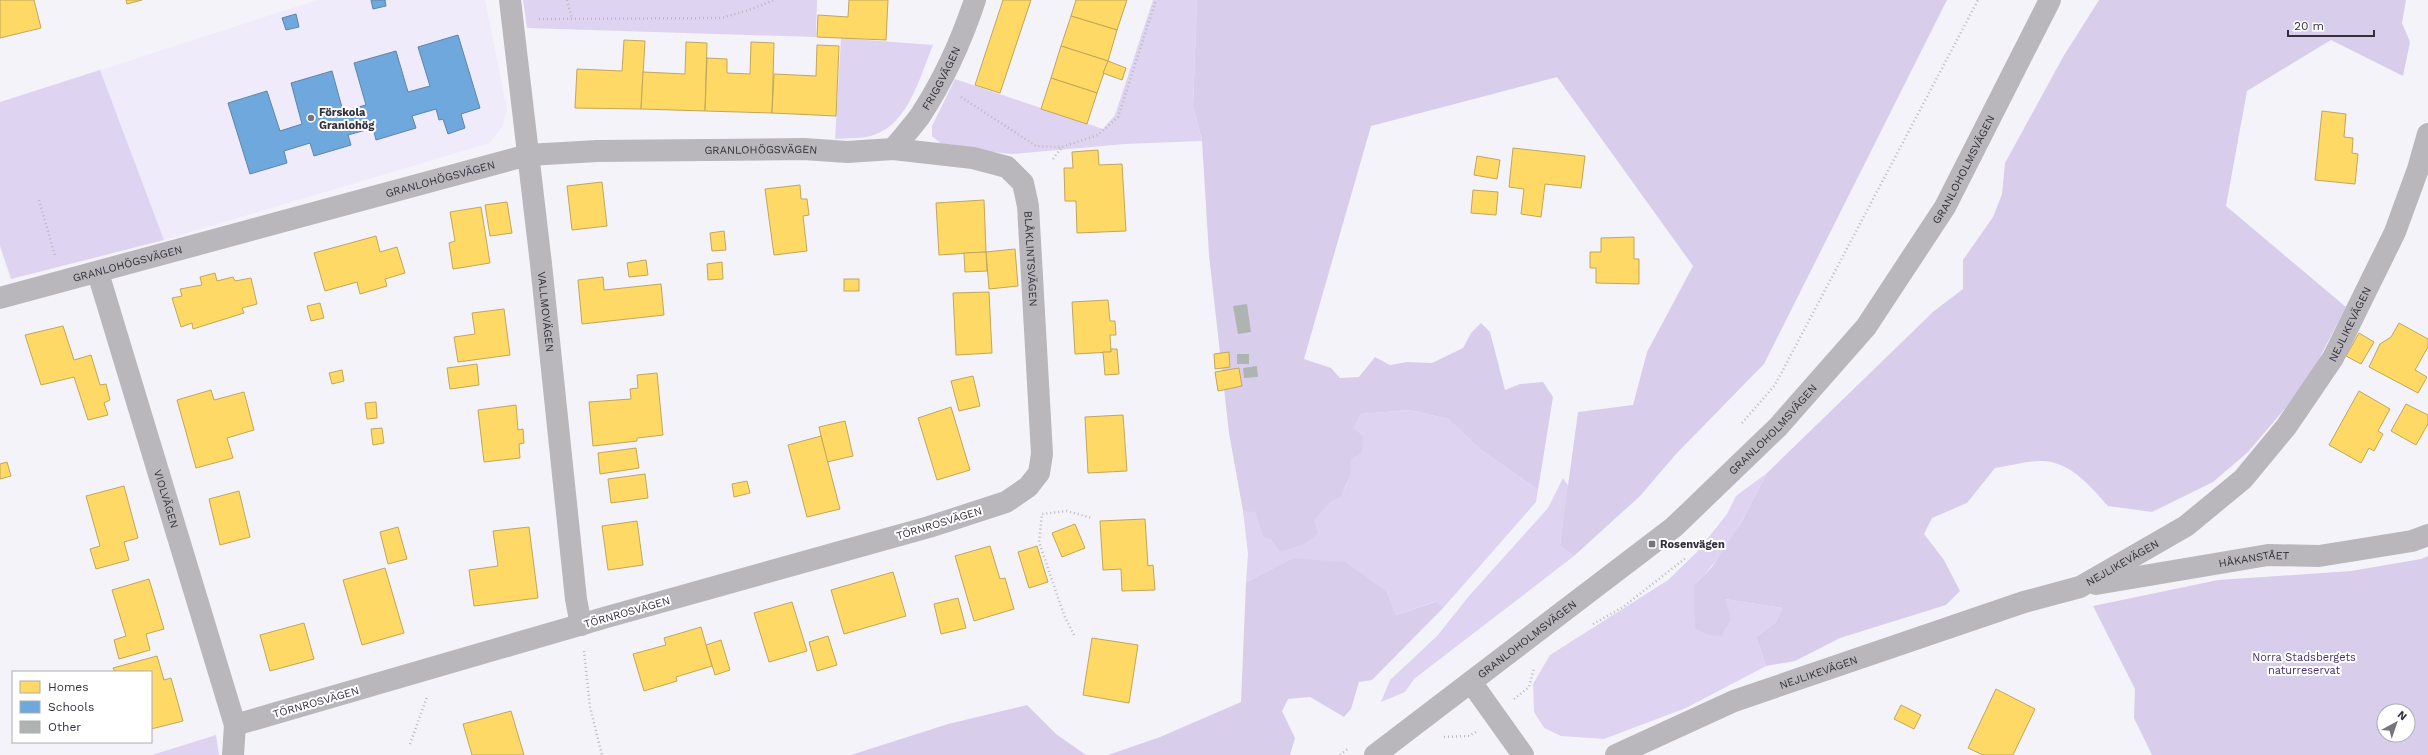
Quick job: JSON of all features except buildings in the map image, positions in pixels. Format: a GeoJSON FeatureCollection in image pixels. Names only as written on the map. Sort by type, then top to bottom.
{"type":"FeatureCollection","features":[{"type":"Feature","properties":{"kind":"street","name":"FRIGGVÄGEN"},"geometry":{"type":"LineString","coordinates":[[893,149],[920,116],[939,82],[969,20],[975,0]]}},
{"type":"Feature","properties":{"kind":"street","name":"GRANLOHOLMSVÄGEN"},"geometry":{"type":"LineString","coordinates":[[1375,755],[1674,527],[1778,427],[1866,327],[1945,207],[2050,0]]}},
{"type":"Feature","properties":{"kind":"street","name":"VALLMOVÄGEN"},"geometry":{"type":"LineString","coordinates":[[512,10],[576,599],[581,624]]}},
{"type":"Feature","properties":{"kind":"street","name":"NEJLIKEVÄGEN"},"geometry":{"type":"LineString","coordinates":[[1616,755],[1734,700],[2024,602],[2080,587],[2186,526],[2243,479],[2286,427],[2333,358],[2391,239],[2418,169],[2428,134]]}},
{"type":"Feature","properties":{"kind":"street","name":"GRANLOHÖGSVÄGEN"},"geometry":{"type":"LineString","coordinates":[[0,298],[98,273],[528,155],[597,151],[804,150],[846,152],[893,149]]}},
{"type":"Feature","properties":{"kind":"street","name":"BLÅKLINTSVÄGEN"},"geometry":{"type":"LineString","coordinates":[[893,149],[973,158],[1007,167],[1023,183],[1028,206],[1038,367],[1042,454],[1039,473]]}},
{"type":"Feature","properties":{"kind":"street","name":"VIOLVÄGEN"},"geometry":{"type":"LineString","coordinates":[[98,273],[235,725]]}},
{"type":"Feature","properties":{"kind":"street","name":"TÖRNROSVÄGEN"},"geometry":{"type":"LineString","coordinates":[[235,725],[581,624],[921,530],[999,505],[1028,487],[1039,473]]}},
{"type":"Feature","properties":{"kind":"street","name":"HÅKANSTÅET"},"geometry":{"type":"LineString","coordinates":[[2080,587],[2268,555],[2327,554],[2412,542],[2428,535]]}},
{"type":"Feature","properties":{"kind":"street"},"geometry":{"type":"LineString","coordinates":[[1470,682],[1496,714],[1523,755]]}},
{"type":"Feature","properties":{"kind":"street"},"geometry":{"type":"LineString","coordinates":[[233,755],[235,725]]}},
{"type":"Feature","properties":{"kind":"path"},"geometry":{"type":"LineString","coordinates":[[567,0],[572,19]]}},
{"type":"Feature","properties":{"kind":"path"},"geometry":{"type":"LineString","coordinates":[[512,10],[572,19],[720,18],[749,10],[774,0]]}},
{"type":"Feature","properties":{"kind":"path"},"geometry":{"type":"LineString","coordinates":[[939,82],[1036,146],[1062,147],[1098,135],[1118,117],[1156,0]]}},
{"type":"Feature","properties":{"kind":"path"},"geometry":{"type":"LineString","coordinates":[[1738,427],[1775,386],[1978,0]]}},
{"type":"Feature","properties":{"kind":"path"},"geometry":{"type":"LineString","coordinates":[[1053,159],[1062,147]]}},
{"type":"Feature","properties":{"kind":"path"},"geometry":{"type":"LineString","coordinates":[[38,200],[62,282]]}},
{"type":"Feature","properties":{"kind":"path"},"geometry":{"type":"LineString","coordinates":[[1074,636],[1064,614],[1039,542],[1042,514],[1067,511],[1092,518]]}},
{"type":"Feature","properties":{"kind":"path"},"geometry":{"type":"LineString","coordinates":[[1589,626],[1623,606],[1687,557]]}},
{"type":"Feature","properties":{"kind":"path"},"geometry":{"type":"LineString","coordinates":[[581,624],[590,707],[602,755]]}},
{"type":"Feature","properties":{"kind":"path"},"geometry":{"type":"LineString","coordinates":[[410,744],[438,666]]}},
{"type":"Feature","properties":{"kind":"path"},"geometry":{"type":"LineString","coordinates":[[1441,738],[1469,736],[1529,687],[1534,666]]}},
{"type":"Feature","properties":{"kind":"path"},"geometry":{"type":"LineString","coordinates":[[1340,755],[1351,746]]}},
{"type":"Feature","properties":{"kind":"shaded area","name":"Förskola Granlohög"},"geometry":{"type":"Polygon","coordinates":[[[317,0],[485,0],[507,109],[502,127],[490,143],[164,240],[100,70],[317,0]]]}},
{"type":"Feature","properties":{"kind":"shaded area"},"geometry":{"type":"Polygon","coordinates":[[[523,0],[817,0],[816,37],[527,28],[523,0]]]}},
{"type":"Feature","properties":{"kind":"shaded area"},"geometry":{"type":"Polygon","coordinates":[[[1153,0],[1197,0],[1193,106],[1202,141],[1125,144],[1012,154],[945,147],[932,136],[932,126],[955,79],[1103,129],[1115,115],[1153,0]]]}},
{"type":"Feature","properties":{"kind":"shaded area"},"geometry":{"type":"Polygon","coordinates":[[[841,38],[933,45],[918,84],[905,109],[886,129],[874,135],[860,138],[835,139],[841,38]]]}},
{"type":"Feature","properties":{"kind":"shaded area"},"geometry":{"type":"Polygon","coordinates":[[[100,70],[164,240],[11,279],[0,246],[0,102],[100,70]]]}},
{"type":"Feature","properties":{"kind":"shaded area"},"geometry":{"type":"Polygon","coordinates":[[[1410,410],[1448,419],[1480,449],[1538,490],[1536,502],[1444,607],[1434,602],[1396,615],[1387,592],[1293,558],[1246,582],[1248,554],[1243,511],[1255,511],[1263,535],[1271,540],[1279,552],[1340,495],[1346,487],[1349,478],[1350,448],[1353,428],[1361,414],[1410,410]]]}},
{"type":"Feature","properties":{"kind":"shaded area"},"geometry":{"type":"Polygon","coordinates":[[[1767,473],[1726,546],[1706,573],[1694,585],[1725,599],[1782,608],[1776,622],[1756,637],[1766,666],[1686,708],[1604,739],[1561,736],[1544,728],[1534,712],[1533,684],[1550,655],[1668,580],[1697,552],[1727,514],[1736,496],[1767,473]]]}},
{"type":"Feature","properties":{"kind":"shaded area"},"geometry":{"type":"Polygon","coordinates":[[[1563,478],[1569,487],[1560,544],[1574,556],[1414,679],[1405,692],[1381,702],[1390,680],[1437,636],[1469,596],[1548,508],[1563,478]]]}},
{"type":"Feature","properties":{"kind":"shaded area"},"geometry":{"type":"Polygon","coordinates":[[[216,735],[219,755],[152,755],[216,735]]]}},
{"type":"Feature","properties":{"kind":"green space"},"geometry":{"type":"Polygon","coordinates":[[[1197,0],[1947,0],[1764,364],[1677,453],[1640,496],[1574,556],[1560,545],[1578,412],[1633,405],[1647,352],[1693,266],[1557,77],[1371,126],[1304,359],[1331,368],[1340,378],[1359,377],[1375,357],[1390,365],[1407,362],[1432,363],[1463,348],[1471,333],[1481,323],[1490,332],[1505,390],[1520,384],[1543,382],[1553,397],[1538,490],[1480,449],[1448,419],[1410,410],[1361,414],[1353,428],[1363,436],[1362,452],[1351,459],[1350,476],[1341,496],[1331,502],[1314,520],[1318,534],[1304,544],[1279,552],[1271,540],[1263,536],[1255,512],[1243,511],[1229,433],[1209,255],[1202,141],[1193,106],[1197,0]]]}},
{"type":"Feature","properties":{"kind":"green space"},"geometry":{"type":"Polygon","coordinates":[[[2099,0],[2406,0],[2402,23],[2410,42],[2403,76],[2331,40],[2247,91],[2226,206],[2346,307],[2306,384],[2248,452],[2213,482],[2152,512],[2108,506],[2079,476],[2061,465],[2051,462],[2030,462],[1995,468],[1967,503],[1932,518],[1924,534],[1944,560],[1960,591],[1946,605],[1840,638],[1795,661],[1766,666],[1756,637],[1776,622],[1782,608],[1725,599],[1731,619],[1721,636],[1708,635],[1695,629],[1694,585],[1712,567],[1742,521],[1767,473],[1934,311],[1963,289],[1963,260],[1993,217],[2002,194],[2005,163],[2063,57],[2099,0]]]}},
{"type":"Feature","properties":{"kind":"green space","name":"Norra Stadsbergets naturreservat"},"geometry":{"type":"Polygon","coordinates":[[[2428,556],[2428,755],[2152,755],[2134,718],[2135,689],[2093,606],[2218,580],[2351,571],[2421,559],[2428,556]]]}},
{"type":"Feature","properties":{"kind":"green space"},"geometry":{"type":"Polygon","coordinates":[[[1293,558],[1345,562],[1387,592],[1396,615],[1435,602],[1444,607],[1372,680],[1359,682],[1351,709],[1344,717],[1310,697],[1288,699],[1282,711],[1295,738],[1290,755],[1108,755],[1160,737],[1241,702],[1246,582],[1293,558]]]}},
{"type":"Feature","properties":{"kind":"green space"},"geometry":{"type":"Polygon","coordinates":[[[1027,705],[1056,734],[1086,755],[851,755],[948,724],[1027,705]]]}},
{"type":"Feature","properties":{"kind":"place","name":"Förskola Granlohög"},"geometry":{"type":"Point","coordinates":[311,118]}},
{"type":"Feature","properties":{"kind":"place","name":"Rosenvägen"},"geometry":{"type":"Point","coordinates":[1652,544]}}]}
